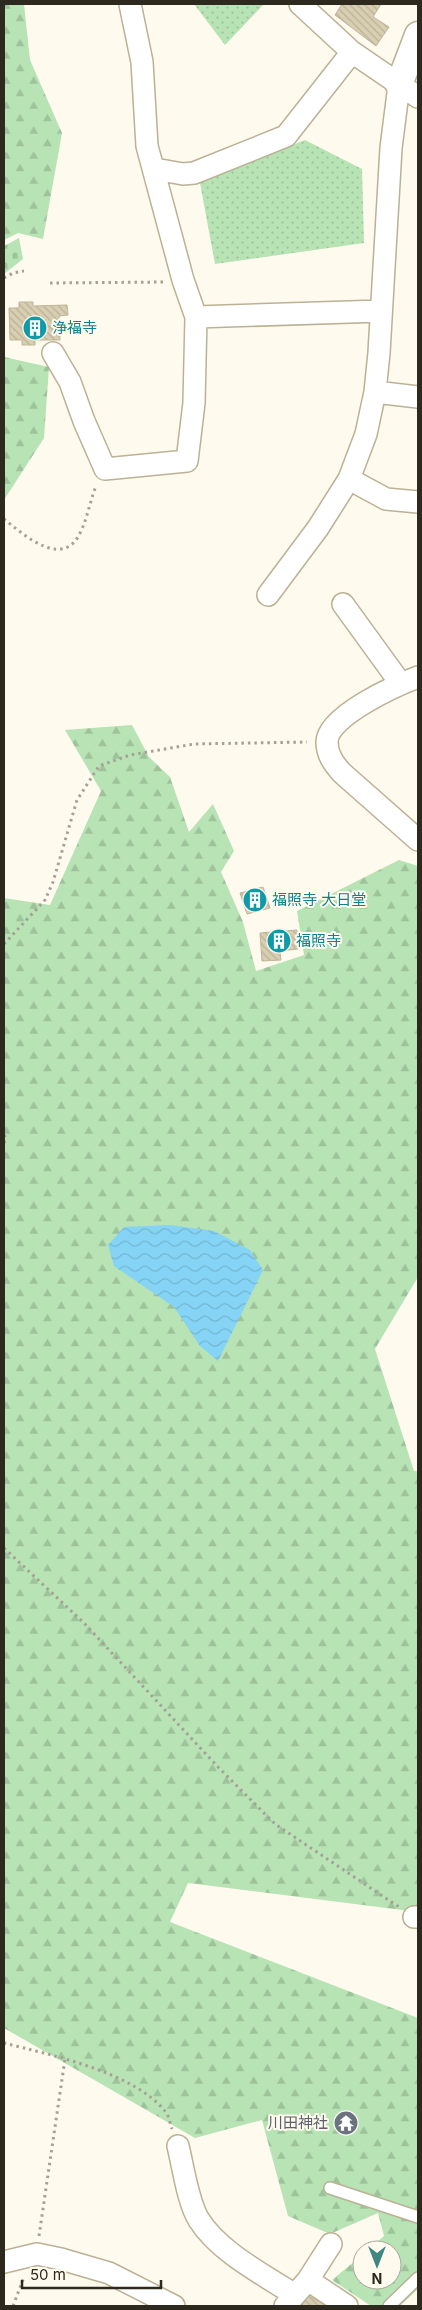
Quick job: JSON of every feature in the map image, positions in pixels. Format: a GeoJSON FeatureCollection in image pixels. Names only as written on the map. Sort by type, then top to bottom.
{"type":"FeatureCollection","features":[{"type":"Feature","properties":{"kind":"street"},"geometry":{"type":"LineString","coordinates":[[54,354],[70,382],[102,465],[108,470],[188,461],[194,403],[196,317],[184,282],[155,169],[147,146],[142,62],[130,4]]}},
{"type":"Feature","properties":{"kind":"street"},"geometry":{"type":"LineString","coordinates":[[300,4],[352,52],[409,91]]}},
{"type":"Feature","properties":{"kind":"street"},"geometry":{"type":"LineString","coordinates":[[268,595],[318,528],[349,479],[366,434],[374,392],[381,311],[390,148],[409,91],[418,35]]}},
{"type":"Feature","properties":{"kind":"street"},"geometry":{"type":"LineString","coordinates":[[155,169],[194,174],[286,136],[352,52]]}},
{"type":"Feature","properties":{"kind":"street"},"geometry":{"type":"LineString","coordinates":[[196,317],[381,311]]}},
{"type":"Feature","properties":{"kind":"street"},"geometry":{"type":"LineString","coordinates":[[374,392],[418,397]]}},
{"type":"Feature","properties":{"kind":"street"},"geometry":{"type":"LineString","coordinates":[[349,479],[386,499],[418,502]]}},
{"type":"Feature","properties":{"kind":"street"},"geometry":{"type":"LineString","coordinates":[[343,604],[410,680],[346,714],[332,729],[327,742],[332,761],[342,773],[418,840]]}},
{"type":"Feature","properties":{"kind":"street"},"geometry":{"type":"LineString","coordinates":[[178,2146],[198,2220],[226,2250],[296,2294],[347,2306]]}},
{"type":"Feature","properties":{"kind":"street"},"geometry":{"type":"LineString","coordinates":[[296,2294],[331,2244]]}},
{"type":"Feature","properties":{"kind":"street"},"geometry":{"type":"LineString","coordinates":[[4,2262],[37,2254],[109,2273],[174,2306]]}},
{"type":"Feature","properties":{"kind":"lane"},"geometry":{"type":"LineString","coordinates":[[330,2188],[418,2217]]}},
{"type":"Feature","properties":{"kind":"lane"},"geometry":{"type":"LineString","coordinates":[[389,2306],[418,2278]]}},
{"type":"Feature","properties":{"kind":"path"},"geometry":{"type":"LineString","coordinates":[[4,278],[13,273],[24,272]]}},
{"type":"Feature","properties":{"kind":"path"},"geometry":{"type":"LineString","coordinates":[[50,283],[184,282]]}},
{"type":"Feature","properties":{"kind":"path"},"geometry":{"type":"LineString","coordinates":[[4,519],[34,542],[46,548],[63,548],[73,543],[79,536],[92,496],[108,470]]}},
{"type":"Feature","properties":{"kind":"path"},"geometry":{"type":"LineString","coordinates":[[4,944],[45,900],[53,882],[77,800],[99,766],[130,755],[194,744],[327,742]]}},
{"type":"Feature","properties":{"kind":"path"},"geometry":{"type":"LineString","coordinates":[[4,1136],[6,1138],[4,1143]]}},
{"type":"Feature","properties":{"kind":"path"},"geometry":{"type":"LineString","coordinates":[[4,1548],[84,1623],[218,1767],[275,1824],[416,1918]]}},
{"type":"Feature","properties":{"kind":"path"},"geometry":{"type":"LineString","coordinates":[[4,2043],[65,2059],[122,2080],[142,2092],[166,2112],[178,2146]]}},
{"type":"Feature","properties":{"kind":"path"},"geometry":{"type":"LineString","coordinates":[[13,2306],[28,2267],[37,2254],[65,2059]]}},
{"type":"Feature","properties":{"kind":"green space"},"geometry":{"type":"Polygon","coordinates":[[[4,4],[24,4],[30,60],[62,133],[43,239],[18,233],[4,240],[4,4]]]}},
{"type":"Feature","properties":{"kind":"green space"},"geometry":{"type":"Polygon","coordinates":[[[194,4],[264,4],[225,45],[194,4]]]}},
{"type":"Feature","properties":{"kind":"green space"},"geometry":{"type":"Polygon","coordinates":[[[305,140],[362,169],[364,243],[215,264],[200,183],[305,140]]]}},
{"type":"Feature","properties":{"kind":"green space"},"geometry":{"type":"Polygon","coordinates":[[[19,238],[23,259],[4,274],[4,246],[19,238]]]}},
{"type":"Feature","properties":{"kind":"green space"},"geometry":{"type":"Polygon","coordinates":[[[4,357],[49,367],[44,438],[4,500],[4,357]]]}},
{"type":"Feature","properties":{"kind":"green space"},"geometry":{"type":"Polygon","coordinates":[[[132,725],[149,757],[170,777],[189,832],[213,804],[234,851],[221,872],[243,922],[256,971],[304,955],[297,911],[399,860],[418,866],[418,1277],[375,1349],[414,1471],[418,1471],[418,1912],[188,1883],[170,1922],[418,2018],[418,2289],[400,2306],[371,2306],[332,2280],[352,2263],[352,2290],[402,2290],[402,2240],[379,2240],[384,2236],[378,2213],[330,2234],[288,2216],[262,2120],[195,2138],[4,2028],[4,898],[50,905],[101,791],[65,730],[132,725]]]}},
{"type":"Feature","properties":{"kind":"water"},"geometry":{"type":"Polygon","coordinates":[[[170,1225],[214,1231],[250,1250],[263,1270],[218,1361],[200,1346],[174,1307],[114,1266],[108,1245],[124,1227],[170,1225]]]}},
{"type":"Feature","properties":{"kind":"building"},"geometry":{"type":"Polygon","coordinates":[[[342,4],[381,4],[373,17],[389,27],[376,46],[335,15],[342,4]]]}},
{"type":"Feature","properties":{"kind":"building","name":"浄福寺"},"geometry":{"type":"Polygon","coordinates":[[[19,302],[33,302],[33,306],[67,305],[68,315],[59,316],[60,340],[35,340],[35,345],[22,345],[22,340],[10,340],[9,308],[19,308],[19,302]]]}},
{"type":"Feature","properties":{"kind":"building","name":"福照寺 大日堂"},"geometry":{"type":"Polygon","coordinates":[[[263,887],[270,908],[247,914],[240,893],[263,887]]]}},
{"type":"Feature","properties":{"kind":"building","name":"福照寺"},"geometry":{"type":"Polygon","coordinates":[[[297,930],[298,949],[280,951],[281,960],[262,961],[260,933],[297,930]]]}},
{"type":"Feature","properties":{"kind":"building"},"geometry":{"type":"Polygon","coordinates":[[[307,2295],[328,2306],[300,2306],[307,2295]]]}},
{"type":"Feature","properties":{"kind":"place","name":"浄福寺"},"geometry":{"type":"Point","coordinates":[35,328]}},
{"type":"Feature","properties":{"kind":"place","name":"福照寺 大日堂"},"geometry":{"type":"Point","coordinates":[255,900]}},
{"type":"Feature","properties":{"kind":"place","name":"福照寺"},"geometry":{"type":"Point","coordinates":[279,941]}},
{"type":"Feature","properties":{"kind":"place","name":"川田神社"},"geometry":{"type":"Point","coordinates":[346,2123]}}]}
